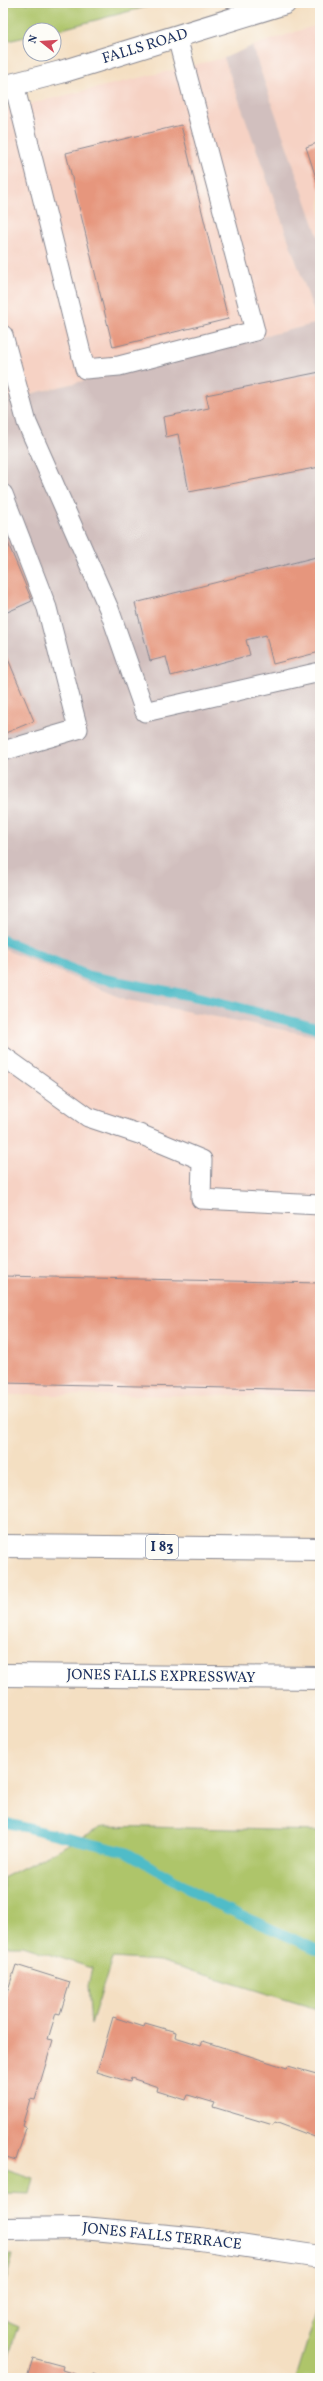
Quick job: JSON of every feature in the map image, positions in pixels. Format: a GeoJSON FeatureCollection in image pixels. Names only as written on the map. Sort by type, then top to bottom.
{"type":"FeatureCollection","features":[{"type":"Feature","properties":{"kind":"main road","name":"FALLS ROAD"},"geometry":{"type":"LineString","coordinates":[[8,86],[177,37],[285,3]]}},
{"type":"Feature","properties":{"kind":"main road","name":"I 83"},"geometry":{"type":"LineString","coordinates":[[3,1546],[320,1549]]}},
{"type":"Feature","properties":{"kind":"main road","name":"JONES FALLS EXPRESSWAY"},"geometry":{"type":"LineString","coordinates":[[3,1675],[320,1678]]}},
{"type":"Feature","properties":{"kind":"main road","name":"JONES FALLS TERRACE"},"geometry":{"type":"LineString","coordinates":[[3,2228],[83,2228],[200,2239],[320,2256]]}},
{"type":"Feature","properties":{"kind":"lane"},"geometry":{"type":"LineString","coordinates":[[8,86],[85,369],[119,366],[255,331],[177,37]]}},
{"type":"Feature","properties":{"kind":"lane"},"geometry":{"type":"LineString","coordinates":[[3,335],[27,423],[108,609],[145,712],[320,672]]}},
{"type":"Feature","properties":{"kind":"lane"},"geometry":{"type":"LineString","coordinates":[[3,494],[48,608],[78,729],[3,751]]}},
{"type":"Feature","properties":{"kind":"lane"},"geometry":{"type":"LineString","coordinates":[[3,1056],[88,1117],[142,1135],[202,1160],[201,1199],[320,1205]]}},
{"type":"Feature","properties":{"kind":"shaded area"},"geometry":{"type":"Polygon","coordinates":[[[320,24],[320,242],[252,46],[320,24]]]}},
{"type":"Feature","properties":{"kind":"shaded area"},"geometry":{"type":"Polygon","coordinates":[[[252,46],[320,242],[320,1037],[127,1000],[3,949],[3,348],[10,399],[318,323],[224,58],[252,46]]]}},
{"type":"Feature","properties":{"kind":"shaded area"},"geometry":{"type":"Polygon","coordinates":[[[224,58],[318,323],[9,399],[3,348],[3,110],[224,58]]]}},
{"type":"Feature","properties":{"kind":"shaded area"},"geometry":{"type":"Polygon","coordinates":[[[3,949],[127,1000],[320,1037],[320,1396],[3,1395],[3,949]]]}},
{"type":"Feature","properties":{"kind":"green space"},"geometry":{"type":"Polygon","coordinates":[[[3,3],[161,3],[62,29],[62,22],[22,22],[22,38],[3,42],[3,3]]]}},
{"type":"Feature","properties":{"kind":"green space"},"geometry":{"type":"Polygon","coordinates":[[[104,1826],[320,1831],[320,2010],[160,1961],[112,1958],[91,2025],[88,1986],[92,1968],[23,1946],[3,1946],[3,1878],[104,1826]]]}},
{"type":"Feature","properties":{"kind":"green space"},"geometry":{"type":"Polygon","coordinates":[[[3,2168],[34,2178],[30,2194],[3,2193],[3,2168]]]}},
{"type":"Feature","properties":{"kind":"green space"},"geometry":{"type":"Polygon","coordinates":[[[3,2254],[13,2254],[3,2293],[3,2254]]]}},
{"type":"Feature","properties":{"kind":"green space"},"geometry":{"type":"Polygon","coordinates":[[[320,2300],[320,2378],[296,2378],[320,2300]]]}},
{"type":"Feature","properties":{"kind":"green space"},"geometry":{"type":"Polygon","coordinates":[[[3,2319],[19,2326],[3,2374],[3,2319]]]}},
{"type":"Feature","properties":{"kind":"building"},"geometry":{"type":"Polygon","coordinates":[[[181,125],[228,319],[113,347],[66,153],[181,125]]]}},
{"type":"Feature","properties":{"kind":"building"},"geometry":{"type":"Polygon","coordinates":[[[320,142],[320,190],[306,147],[320,142]]]}},
{"type":"Feature","properties":{"kind":"building"},"geometry":{"type":"Polygon","coordinates":[[[320,372],[320,467],[189,492],[178,434],[166,437],[163,417],[209,408],[206,395],[320,372]]]}},
{"type":"Feature","properties":{"kind":"building"},"geometry":{"type":"Polygon","coordinates":[[[3,531],[32,601],[3,614],[3,531]]]}},
{"type":"Feature","properties":{"kind":"building"},"geometry":{"type":"Polygon","coordinates":[[[320,556],[320,652],[273,664],[266,635],[246,640],[250,655],[171,676],[166,657],[150,661],[135,603],[320,556]]]}},
{"type":"Feature","properties":{"kind":"building"},"geometry":{"type":"Polygon","coordinates":[[[3,647],[34,721],[3,734],[3,647]]]}},
{"type":"Feature","properties":{"kind":"building"},"geometry":{"type":"Polygon","coordinates":[[[3,1276],[320,1283],[320,1390],[3,1383],[3,1276]]]}},
{"type":"Feature","properties":{"kind":"building"},"geometry":{"type":"Polygon","coordinates":[[[16,1965],[70,1982],[60,2014],[56,2013],[48,2039],[53,2040],[35,2100],[30,2099],[22,2126],[26,2128],[16,2160],[3,2156],[3,1995],[6,1996],[16,1965]]]}},
{"type":"Feature","properties":{"kind":"building"},"geometry":{"type":"Polygon","coordinates":[[[113,2017],[144,2027],[145,2023],[176,2032],[175,2037],[201,2045],[203,2041],[287,2068],[288,2066],[320,2075],[320,2139],[275,2122],[273,2125],[213,2107],[215,2103],[188,2095],[186,2100],[157,2091],[158,2087],[131,2078],[130,2082],[97,2072],[113,2017]]]}},
{"type":"Feature","properties":{"kind":"building"},"geometry":{"type":"Polygon","coordinates":[[[33,2358],[63,2366],[62,2370],[88,2378],[27,2378],[33,2358]]]}},
{"type":"Feature","properties":{"kind":"building"},"geometry":{"type":"Polygon","coordinates":[[[93,2374],[103,2378],[91,2378],[93,2374]]]}},
{"type":"Feature","properties":{"kind":"waterway"},"geometry":{"type":"LineString","coordinates":[[3,940],[89,976],[203,998],[320,1029]]}},
{"type":"Feature","properties":{"kind":"waterway"},"geometry":{"type":"LineString","coordinates":[[3,1822],[126,1852],[212,1902],[320,1951]]}}]}
